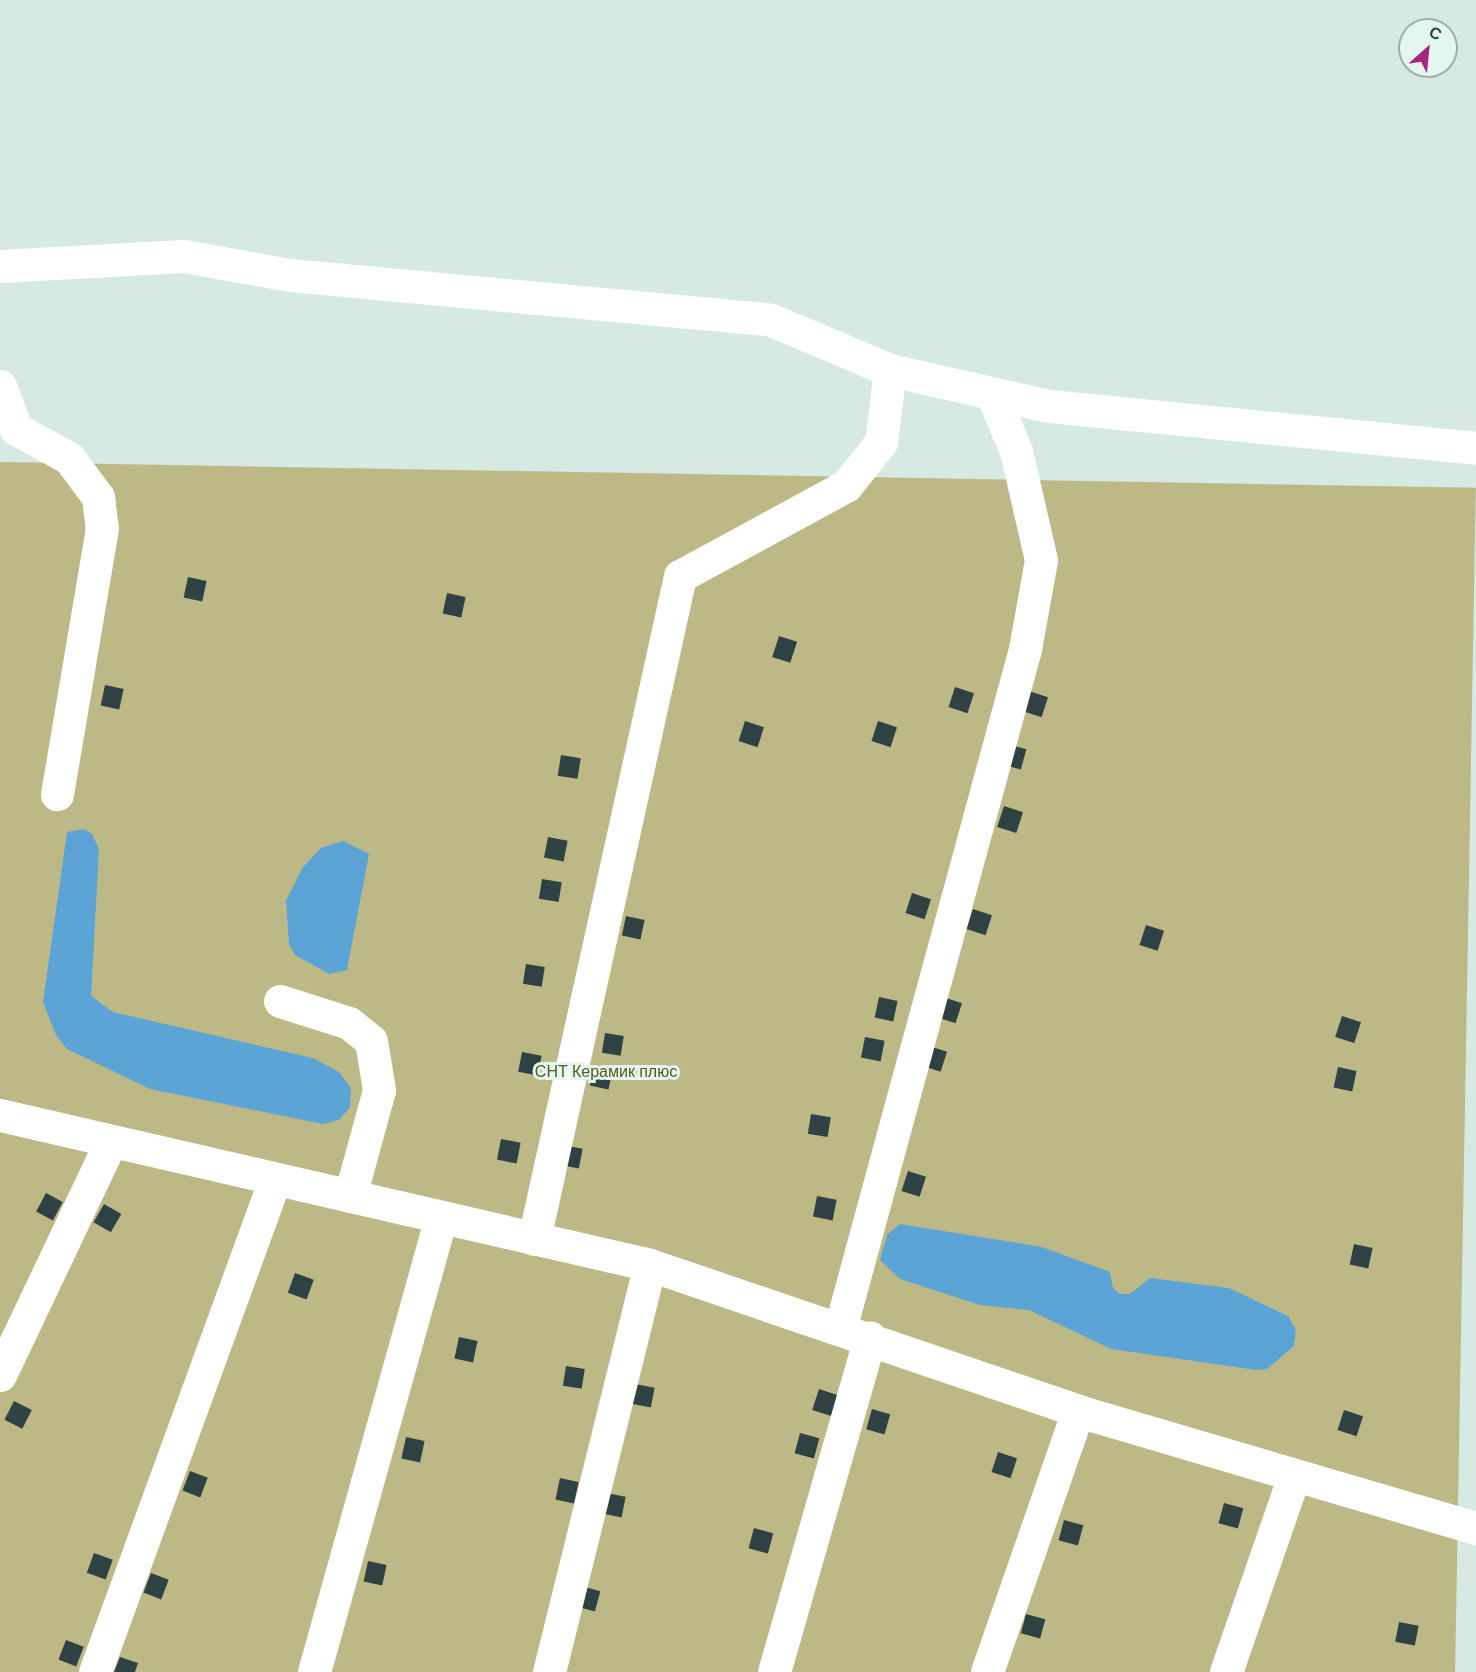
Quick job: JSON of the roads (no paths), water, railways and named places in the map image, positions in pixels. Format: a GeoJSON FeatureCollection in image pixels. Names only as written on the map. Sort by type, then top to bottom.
{"type":"FeatureCollection","features":[{"type":"Feature","properties":{"kind":"street"},"geometry":{"type":"LineString","coordinates":[[0,266],[184,256],[290,275],[771,320],[890,370],[1048,406],[1476,448]]}},
{"type":"Feature","properties":{"kind":"street"},"geometry":{"type":"LineString","coordinates":[[534,1239],[680,576],[846,486],[881,442],[890,370]]}},
{"type":"Feature","properties":{"kind":"street"},"geometry":{"type":"LineString","coordinates":[[0,386],[16,429],[69,458],[98,497],[102,528],[57,794]]}},
{"type":"Feature","properties":{"kind":"street"},"geometry":{"type":"LineString","coordinates":[[774,1672],[855,1333],[1025,649],[1041,560],[1016,451],[992,394]]}},
{"type":"Feature","properties":{"kind":"street"},"geometry":{"type":"LineString","coordinates":[[280,1001],[349,1023],[371,1041],[379,1090],[350,1196]]}},
{"type":"Feature","properties":{"kind":"street"},"geometry":{"type":"LineString","coordinates":[[0,1115],[650,1265],[855,1333],[1078,1411],[1476,1528]]}},
{"type":"Feature","properties":{"kind":"street"},"geometry":{"type":"LineString","coordinates":[[0,1375],[111,1141]]}},
{"type":"Feature","properties":{"kind":"street"},"geometry":{"type":"LineString","coordinates":[[95,1672],[275,1179]]}},
{"type":"Feature","properties":{"kind":"street"},"geometry":{"type":"LineString","coordinates":[[314,1672],[441,1217]]}},
{"type":"Feature","properties":{"kind":"street"},"geometry":{"type":"LineString","coordinates":[[549,1672],[650,1265]]}},
{"type":"Feature","properties":{"kind":"street"},"geometry":{"type":"LineString","coordinates":[[987,1672],[1078,1411]]}},
{"type":"Feature","properties":{"kind":"street"},"geometry":{"type":"LineString","coordinates":[[1226,1672],[1294,1476]]}},
{"type":"Feature","properties":{"kind":"water"},"geometry":{"type":"Polygon","coordinates":[[[84,829],[92,834],[99,849],[91,996],[113,1012],[313,1058],[339,1072],[351,1088],[350,1107],[339,1120],[323,1124],[150,1089],[67,1049],[56,1035],[43,1002],[67,832],[84,829]]]}},
{"type":"Feature","properties":{"kind":"water"},"geometry":{"type":"Polygon","coordinates":[[[343,841],[369,854],[347,970],[329,974],[295,955],[289,944],[286,901],[303,867],[321,848],[343,841]]]}},
{"type":"Feature","properties":{"kind":"water"},"geometry":{"type":"Polygon","coordinates":[[[900,1224],[1042,1247],[1110,1272],[1113,1288],[1120,1294],[1130,1294],[1150,1278],[1229,1288],[1288,1316],[1296,1330],[1294,1346],[1267,1369],[1257,1370],[1111,1349],[1029,1310],[980,1305],[900,1279],[880,1260],[887,1235],[900,1224]]]}},
{"type":"Feature","properties":{"kind":"park label","name":"СНТ Керамик плюс"},"geometry":{"type":"Point","coordinates":[606,1072]}}]}
